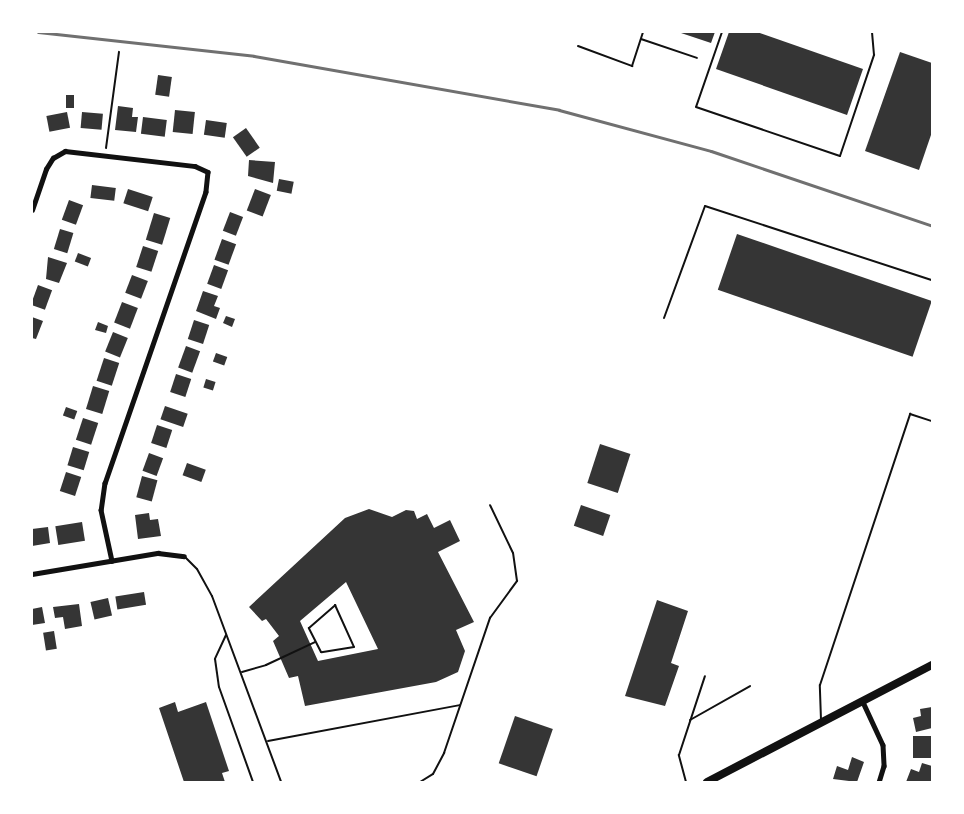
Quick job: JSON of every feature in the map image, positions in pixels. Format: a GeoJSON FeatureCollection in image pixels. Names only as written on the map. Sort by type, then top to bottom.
{"type":"FeatureCollection","features":[{"type":"Feature","properties":{"kind":"main road"},"geometry":{"type":"LineString","coordinates":[[707,783],[933,665]]}},
{"type":"Feature","properties":{"kind":"street"},"geometry":{"type":"LineString","coordinates":[[32,210],[46,169],[59,153],[105,154],[195,166],[206,169],[209,177],[105,483],[101,510],[112,561]]}},
{"type":"Feature","properties":{"kind":"street"},"geometry":{"type":"LineString","coordinates":[[32,574],[158,553],[184,556]]}},
{"type":"Feature","properties":{"kind":"street"},"geometry":{"type":"LineString","coordinates":[[863,702],[883,745],[884,765],[879,783]]}},
{"type":"Feature","properties":{"kind":"lane"},"geometry":{"type":"LineString","coordinates":[[578,46],[632,66],[643,32]]}},
{"type":"Feature","properties":{"kind":"lane"},"geometry":{"type":"LineString","coordinates":[[722,32],[696,107],[840,156],[874,55],[872,32]]}},
{"type":"Feature","properties":{"kind":"lane"},"geometry":{"type":"LineString","coordinates":[[641,39],[697,58]]}},
{"type":"Feature","properties":{"kind":"lane"},"geometry":{"type":"LineString","coordinates":[[664,318],[705,206],[933,280]]}},
{"type":"Feature","properties":{"kind":"lane"},"geometry":{"type":"LineString","coordinates":[[821,723],[819,685],[910,414],[933,421]]}},
{"type":"Feature","properties":{"kind":"lane"},"geometry":{"type":"LineString","coordinates":[[420,783],[436,769],[490,618],[517,581],[513,553],[490,506]]}},
{"type":"Feature","properties":{"kind":"lane"},"geometry":{"type":"LineString","coordinates":[[184,556],[203,577],[242,672],[281,783]]}},
{"type":"Feature","properties":{"kind":"lane"},"geometry":{"type":"LineString","coordinates":[[335,605],[354,647],[321,652],[315,642],[309,628],[335,605]]}},
{"type":"Feature","properties":{"kind":"lane"},"geometry":{"type":"LineString","coordinates":[[227,634],[215,659],[219,687],[253,783]]}},
{"type":"Feature","properties":{"kind":"lane"},"geometry":{"type":"LineString","coordinates":[[242,672],[266,665],[315,642]]}},
{"type":"Feature","properties":{"kind":"lane"},"geometry":{"type":"LineString","coordinates":[[686,783],[679,755],[705,676]]}},
{"type":"Feature","properties":{"kind":"lane"},"geometry":{"type":"LineString","coordinates":[[689,721],[750,686]]}},
{"type":"Feature","properties":{"kind":"lane"},"geometry":{"type":"LineString","coordinates":[[267,742],[460,705]]}},
{"type":"Feature","properties":{"kind":"path"},"geometry":{"type":"LineString","coordinates":[[105,154],[119,52]]}},
{"type":"Feature","properties":{"kind":"building"},"geometry":{"type":"Polygon","coordinates":[[[678,32],[715,32],[711,43],[678,32]]]}},
{"type":"Feature","properties":{"kind":"building"},"geometry":{"type":"Polygon","coordinates":[[[729,32],[757,32],[863,69],[847,115],[716,69],[729,32]]]}},
{"type":"Feature","properties":{"kind":"building"},"geometry":{"type":"Polygon","coordinates":[[[900,52],[932,63],[932,132],[919,170],[865,151],[900,52]]]}},
{"type":"Feature","properties":{"kind":"building"},"geometry":{"type":"Polygon","coordinates":[[[158,75],[172,77],[169,97],[155,95],[158,75]]]}},
{"type":"Feature","properties":{"kind":"building"},"geometry":{"type":"Polygon","coordinates":[[[66,95],[74,95],[74,108],[66,108],[66,95]]]}},
{"type":"Feature","properties":{"kind":"building"},"geometry":{"type":"Polygon","coordinates":[[[118,106],[133,108],[132,117],[138,117],[136,132],[115,130],[118,106]]]}},
{"type":"Feature","properties":{"kind":"building"},"geometry":{"type":"Polygon","coordinates":[[[175,110],[195,112],[193,134],[173,132],[175,110]]]}},
{"type":"Feature","properties":{"kind":"building"},"geometry":{"type":"Polygon","coordinates":[[[67,112],[70,128],[49,132],[46,116],[67,112]]]}},
{"type":"Feature","properties":{"kind":"building"},"geometry":{"type":"Polygon","coordinates":[[[82,112],[103,114],[102,130],[81,128],[82,112]]]}},
{"type":"Feature","properties":{"kind":"building"},"geometry":{"type":"Polygon","coordinates":[[[143,117],[167,120],[165,137],[141,134],[143,117]]]}},
{"type":"Feature","properties":{"kind":"building"},"geometry":{"type":"Polygon","coordinates":[[[206,120],[227,123],[225,138],[204,135],[206,120]]]}},
{"type":"Feature","properties":{"kind":"building"},"geometry":{"type":"Polygon","coordinates":[[[246,128],[260,148],[247,157],[233,137],[246,128]]]}},
{"type":"Feature","properties":{"kind":"building"},"geometry":{"type":"Polygon","coordinates":[[[249,160],[275,162],[273,183],[248,176],[249,160]]]}},
{"type":"Feature","properties":{"kind":"building"},"geometry":{"type":"Polygon","coordinates":[[[279,179],[294,182],[291,194],[277,191],[279,179]]]}},
{"type":"Feature","properties":{"kind":"building"},"geometry":{"type":"Polygon","coordinates":[[[92,185],[116,188],[114,201],[90,198],[92,185]]]}},
{"type":"Feature","properties":{"kind":"building"},"geometry":{"type":"Polygon","coordinates":[[[128,189],[153,197],[148,211],[123,203],[128,189]]]}},
{"type":"Feature","properties":{"kind":"building"},"geometry":{"type":"Polygon","coordinates":[[[255,189],[271,195],[263,217],[247,210],[255,189]]]}},
{"type":"Feature","properties":{"kind":"building"},"geometry":{"type":"Polygon","coordinates":[[[69,200],[83,205],[76,225],[62,220],[69,200]]]}},
{"type":"Feature","properties":{"kind":"building"},"geometry":{"type":"Polygon","coordinates":[[[230,212],[243,217],[236,236],[223,231],[230,212]]]}},
{"type":"Feature","properties":{"kind":"building"},"geometry":{"type":"Polygon","coordinates":[[[154,213],[170,218],[162,245],[146,240],[154,213]]]}},
{"type":"Feature","properties":{"kind":"building"},"geometry":{"type":"Polygon","coordinates":[[[60,229],[73,233],[67,253],[54,249],[60,229]]]}},
{"type":"Feature","properties":{"kind":"building"},"geometry":{"type":"Polygon","coordinates":[[[737,234],[932,301],[913,357],[718,290],[737,234]]]}},
{"type":"Feature","properties":{"kind":"building"},"geometry":{"type":"Polygon","coordinates":[[[222,239],[236,244],[229,265],[214,260],[222,239]]]}},
{"type":"Feature","properties":{"kind":"building"},"geometry":{"type":"Polygon","coordinates":[[[143,246],[158,251],[151,272],[136,267],[143,246]]]}},
{"type":"Feature","properties":{"kind":"building"},"geometry":{"type":"Polygon","coordinates":[[[78,253],[91,258],[88,266],[75,261],[78,253]]]}},
{"type":"Feature","properties":{"kind":"building"},"geometry":{"type":"Polygon","coordinates":[[[48,257],[67,263],[59,283],[46,279],[48,257]]]}},
{"type":"Feature","properties":{"kind":"building"},"geometry":{"type":"Polygon","coordinates":[[[214,265],[228,270],[221,289],[207,284],[214,265]]]}},
{"type":"Feature","properties":{"kind":"building"},"geometry":{"type":"Polygon","coordinates":[[[132,275],[148,281],[141,299],[125,293],[132,275]]]}},
{"type":"Feature","properties":{"kind":"building"},"geometry":{"type":"Polygon","coordinates":[[[38,285],[52,290],[45,310],[32,305],[38,285]]]}},
{"type":"Feature","properties":{"kind":"building"},"geometry":{"type":"Polygon","coordinates":[[[203,291],[218,296],[214,306],[220,308],[216,319],[196,311],[203,291]]]}},
{"type":"Feature","properties":{"kind":"building"},"geometry":{"type":"Polygon","coordinates":[[[122,302],[138,308],[130,329],[114,323],[122,302]]]}},
{"type":"Feature","properties":{"kind":"building"},"geometry":{"type":"Polygon","coordinates":[[[226,316],[235,319],[232,327],[223,323],[226,316]]]}},
{"type":"Feature","properties":{"kind":"building"},"geometry":{"type":"Polygon","coordinates":[[[32,317],[43,321],[36,339],[32,338],[32,317]]]}},
{"type":"Feature","properties":{"kind":"building"},"geometry":{"type":"Polygon","coordinates":[[[194,320],[209,325],[203,344],[188,339],[194,320]]]}},
{"type":"Feature","properties":{"kind":"building"},"geometry":{"type":"Polygon","coordinates":[[[98,322],[108,326],[106,333],[95,330],[98,322]]]}},
{"type":"Feature","properties":{"kind":"building"},"geometry":{"type":"Polygon","coordinates":[[[113,332],[128,338],[120,357],[105,351],[113,332]]]}},
{"type":"Feature","properties":{"kind":"building"},"geometry":{"type":"Polygon","coordinates":[[[186,346],[200,351],[192,373],[178,368],[186,346]]]}},
{"type":"Feature","properties":{"kind":"building"},"geometry":{"type":"Polygon","coordinates":[[[216,353],[227,357],[224,366],[213,361],[216,353]]]}},
{"type":"Feature","properties":{"kind":"building"},"geometry":{"type":"Polygon","coordinates":[[[104,358],[119,363],[112,386],[97,381],[104,358]]]}},
{"type":"Feature","properties":{"kind":"building"},"geometry":{"type":"Polygon","coordinates":[[[176,374],[191,379],[185,397],[170,392],[176,374]]]}},
{"type":"Feature","properties":{"kind":"building"},"geometry":{"type":"Polygon","coordinates":[[[206,379],[216,382],[213,391],[203,388],[206,379]]]}},
{"type":"Feature","properties":{"kind":"building"},"geometry":{"type":"Polygon","coordinates":[[[93,386],[109,391],[102,414],[86,409],[93,386]]]}},
{"type":"Feature","properties":{"kind":"building"},"geometry":{"type":"Polygon","coordinates":[[[165,406],[188,414],[183,427],[160,419],[165,406]]]}},
{"type":"Feature","properties":{"kind":"building"},"geometry":{"type":"Polygon","coordinates":[[[66,407],[77,411],[74,420],[63,415],[66,407]]]}},
{"type":"Feature","properties":{"kind":"building"},"geometry":{"type":"Polygon","coordinates":[[[83,418],[98,423],[91,445],[76,440],[83,418]]]}},
{"type":"Feature","properties":{"kind":"building"},"geometry":{"type":"Polygon","coordinates":[[[157,425],[172,430],[166,448],[151,443],[157,425]]]}},
{"type":"Feature","properties":{"kind":"building"},"geometry":{"type":"Polygon","coordinates":[[[600,444],[630,454],[618,493],[587,483],[600,444]]]}},
{"type":"Feature","properties":{"kind":"building"},"geometry":{"type":"Polygon","coordinates":[[[73,447],[89,452],[84,470],[67,465],[73,447]]]}},
{"type":"Feature","properties":{"kind":"building"},"geometry":{"type":"Polygon","coordinates":[[[149,453],[163,458],[157,476],[143,471],[149,453]]]}},
{"type":"Feature","properties":{"kind":"building"},"geometry":{"type":"Polygon","coordinates":[[[187,463],[206,470],[201,482],[183,475],[187,463]]]}},
{"type":"Feature","properties":{"kind":"building"},"geometry":{"type":"Polygon","coordinates":[[[66,472],[81,477],[75,496],[60,491],[66,472]]]}},
{"type":"Feature","properties":{"kind":"building"},"geometry":{"type":"Polygon","coordinates":[[[142,476],[157,480],[152,501],[136,497],[142,476]]]}},
{"type":"Feature","properties":{"kind":"building"},"geometry":{"type":"Polygon","coordinates":[[[581,505],[610,515],[603,536],[574,526],[581,505]]]}},
{"type":"Feature","properties":{"kind":"building"},"geometry":{"type":"Polygon","coordinates":[[[369,509],[392,517],[406,510],[414,511],[417,519],[427,514],[434,528],[450,520],[460,541],[438,552],[474,622],[456,630],[465,651],[458,672],[436,682],[305,706],[298,676],[289,678],[273,641],[279,636],[266,619],[262,621],[249,607],[345,518],[369,509]],[[346,582],[300,621],[318,661],[378,649],[346,582]]]}},
{"type":"Feature","properties":{"kind":"building"},"geometry":{"type":"Polygon","coordinates":[[[149,513],[150,520],[158,519],[161,536],[138,539],[135,515],[149,513]]]}},
{"type":"Feature","properties":{"kind":"building"},"geometry":{"type":"Polygon","coordinates":[[[82,522],[85,541],[58,545],[55,526],[82,522]]]}},
{"type":"Feature","properties":{"kind":"building"},"geometry":{"type":"Polygon","coordinates":[[[48,527],[50,543],[32,546],[32,529],[48,527]]]}},
{"type":"Feature","properties":{"kind":"building"},"geometry":{"type":"Polygon","coordinates":[[[144,592],[146,605],[117,609],[115,597],[144,592]]]}},
{"type":"Feature","properties":{"kind":"building"},"geometry":{"type":"Polygon","coordinates":[[[108,598],[112,616],[95,620],[90,602],[108,598]]]}},
{"type":"Feature","properties":{"kind":"building"},"geometry":{"type":"Polygon","coordinates":[[[657,600],[688,611],[671,663],[679,666],[665,706],[625,696],[657,600]]]}},
{"type":"Feature","properties":{"kind":"building"},"geometry":{"type":"Polygon","coordinates":[[[79,604],[82,626],[65,629],[63,617],[55,618],[53,607],[79,604]]]}},
{"type":"Feature","properties":{"kind":"building"},"geometry":{"type":"Polygon","coordinates":[[[42,607],[45,623],[32,625],[32,609],[42,607]]]}},
{"type":"Feature","properties":{"kind":"building"},"geometry":{"type":"Polygon","coordinates":[[[54,631],[57,649],[46,650],[43,633],[54,631]]]}},
{"type":"Feature","properties":{"kind":"building"},"geometry":{"type":"Polygon","coordinates":[[[175,702],[178,712],[206,702],[229,771],[222,773],[225,782],[184,782],[159,708],[175,702]]]}},
{"type":"Feature","properties":{"kind":"building"},"geometry":{"type":"Polygon","coordinates":[[[932,707],[932,728],[916,732],[913,718],[921,716],[920,709],[932,707]]]}},
{"type":"Feature","properties":{"kind":"building"},"geometry":{"type":"Polygon","coordinates":[[[515,716],[553,729],[537,776],[499,763],[515,716]]]}},
{"type":"Feature","properties":{"kind":"building"},"geometry":{"type":"Polygon","coordinates":[[[913,736],[932,736],[932,758],[913,758],[913,736]]]}},
{"type":"Feature","properties":{"kind":"building"},"geometry":{"type":"Polygon","coordinates":[[[852,757],[864,762],[857,782],[833,779],[837,766],[848,770],[852,757]]]}},
{"type":"Feature","properties":{"kind":"building"},"geometry":{"type":"Polygon","coordinates":[[[922,763],[932,766],[932,782],[906,782],[911,769],[919,772],[922,763]]]}},
{"type":"Feature","properties":{"kind":"railway"},"geometry":{"type":"LineString","coordinates":[[38,32],[254,56],[559,110],[711,151],[932,226]]}}]}
